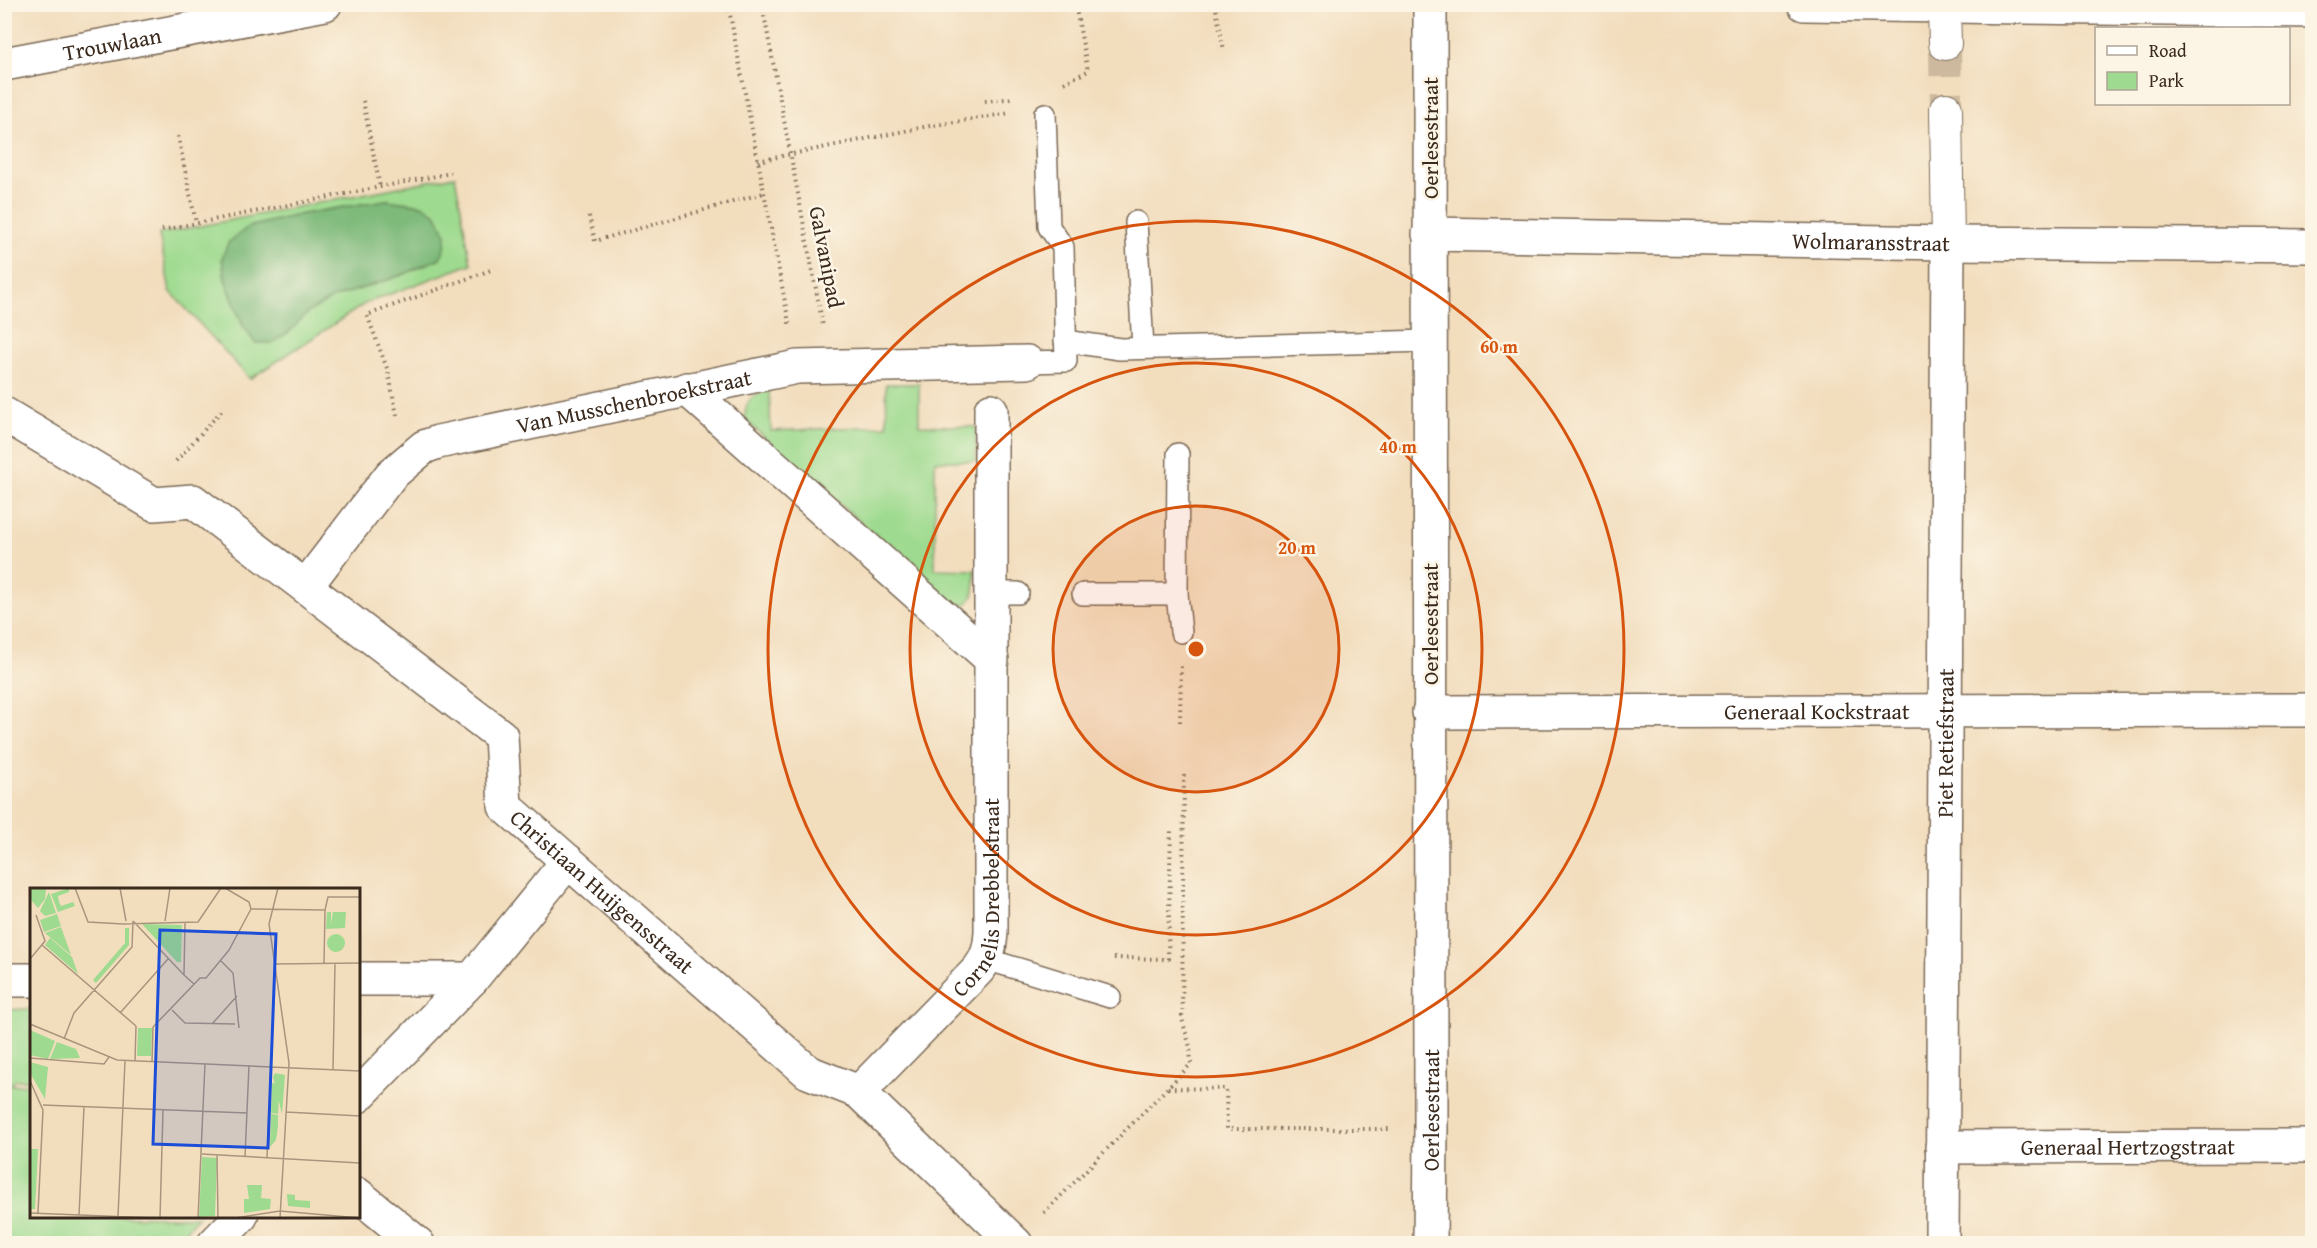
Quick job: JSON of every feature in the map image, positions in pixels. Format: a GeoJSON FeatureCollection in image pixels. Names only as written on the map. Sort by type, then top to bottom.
{"type":"FeatureCollection","features":[{"type":"Feature","properties":{"kind":"street","name":"Trouwlaan"},"geometry":{"type":"LineString","coordinates":[[4,64],[325,4]]}},
{"type":"Feature","properties":{"kind":"street","name":"Oerlesestraat"},"geometry":{"type":"LineString","coordinates":[[1430,4],[1430,1244]]}},
{"type":"Feature","properties":{"kind":"street"},"geometry":{"type":"LineString","coordinates":[[1804,4],[2313,11]]}},
{"type":"Feature","properties":{"kind":"street"},"geometry":{"type":"LineString","coordinates":[[1944,6],[1945,44]]}},
{"type":"Feature","properties":{"kind":"street"},"geometry":{"type":"LineString","coordinates":[[1946,109],[1948,243]]}},
{"type":"Feature","properties":{"kind":"street","name":"Wolmaransstraat"},"geometry":{"type":"LineString","coordinates":[[1430,234],[1948,243],[2313,246]]}},
{"type":"Feature","properties":{"kind":"street","name":"Piet Retiefstraat"},"geometry":{"type":"LineString","coordinates":[[1942,1244],[1948,243]]}},
{"type":"Feature","properties":{"kind":"street","name":"Van Musschenbroekstraat"},"geometry":{"type":"LineString","coordinates":[[306,586],[391,475],[424,447],[797,367],[1027,362]]}},
{"type":"Feature","properties":{"kind":"street"},"geometry":{"type":"LineString","coordinates":[[687,389],[992,660]]}},
{"type":"Feature","properties":{"kind":"street","name":"Cornelis Drebbelstraat"},"geometry":{"type":"LineString","coordinates":[[860,1092],[986,959],[991,932],[992,660],[1005,593],[991,410]]}},
{"type":"Feature","properties":{"kind":"street","name":"Christiaan Huijgensstraat"},"geometry":{"type":"LineString","coordinates":[[4,414],[154,504],[194,501],[501,736],[505,806],[808,1072],[860,1092],[1015,1242]]}},
{"type":"Feature","properties":{"kind":"street","name":"Generaal Kockstraat"},"geometry":{"type":"LineString","coordinates":[[1430,712],[2313,710]]}},
{"type":"Feature","properties":{"kind":"street"},"geometry":{"type":"LineString","coordinates":[[360,1094],[472,979],[568,861]]}},
{"type":"Feature","properties":{"kind":"street"},"geometry":{"type":"LineString","coordinates":[[360,979],[472,979]]}},
{"type":"Feature","properties":{"kind":"street"},"geometry":{"type":"LineString","coordinates":[[4,980],[30,980]]}},
{"type":"Feature","properties":{"kind":"street","name":"Generaal Hertzogstraat"},"geometry":{"type":"LineString","coordinates":[[1942,1147],[2313,1146]]}},
{"type":"Feature","properties":{"kind":"street"},"geometry":{"type":"LineString","coordinates":[[360,1197],[418,1244]]}},
{"type":"Feature","properties":{"kind":"street"},"geometry":{"type":"LineString","coordinates":[[214,1244],[239,1218]]}},
{"type":"Feature","properties":{"kind":"lane"},"geometry":{"type":"LineString","coordinates":[[1027,362],[1066,361],[1063,247],[1049,227],[1045,114]]}},
{"type":"Feature","properties":{"kind":"lane"},"geometry":{"type":"LineString","coordinates":[[1136,222],[1143,348]]}},
{"type":"Feature","properties":{"kind":"lane"},"geometry":{"type":"LineString","coordinates":[[1065,341],[1120,349],[1430,341]]}},
{"type":"Feature","properties":{"kind":"lane"},"geometry":{"type":"LineString","coordinates":[[1178,454],[1177,594],[1181,632]]}},
{"type":"Feature","properties":{"kind":"lane"},"geometry":{"type":"LineString","coordinates":[[1083,594],[1177,594]]}},
{"type":"Feature","properties":{"kind":"lane"},"geometry":{"type":"LineString","coordinates":[[986,959],[1110,997]]}},
{"type":"Feature","properties":{"kind":"path"},"geometry":{"type":"LineString","coordinates":[[728,4],[797,367]]}},
{"type":"Feature","properties":{"kind":"path","name":"Galvanipad"},"geometry":{"type":"LineString","coordinates":[[762,4],[830,365]]}},
{"type":"Feature","properties":{"kind":"path"},"geometry":{"type":"LineString","coordinates":[[1056,87],[1088,71],[1075,4]]}},
{"type":"Feature","properties":{"kind":"path"},"geometry":{"type":"LineString","coordinates":[[1215,4],[1224,50]]}},
{"type":"Feature","properties":{"kind":"path"},"geometry":{"type":"LineString","coordinates":[[985,101],[1025,95]]}},
{"type":"Feature","properties":{"kind":"path"},"geometry":{"type":"LineString","coordinates":[[363,101],[380,187]]}},
{"type":"Feature","properties":{"kind":"path"},"geometry":{"type":"LineString","coordinates":[[758,161],[1015,112],[1045,114]]}},
{"type":"Feature","properties":{"kind":"path"},"geometry":{"type":"LineString","coordinates":[[178,136],[196,223]]}},
{"type":"Feature","properties":{"kind":"path"},"geometry":{"type":"LineString","coordinates":[[162,230],[451,173]]}},
{"type":"Feature","properties":{"kind":"path"},"geometry":{"type":"LineString","coordinates":[[589,216],[595,241],[764,193]]}},
{"type":"Feature","properties":{"kind":"path"},"geometry":{"type":"LineString","coordinates":[[4,194],[8,210]]}},
{"type":"Feature","properties":{"kind":"path"},"geometry":{"type":"LineString","coordinates":[[407,460],[388,371],[367,315],[491,270]]}},
{"type":"Feature","properties":{"kind":"path"},"geometry":{"type":"LineString","coordinates":[[142,497],[224,408]]}},
{"type":"Feature","properties":{"kind":"path"},"geometry":{"type":"LineString","coordinates":[[1180,722],[1181,632]]}},
{"type":"Feature","properties":{"kind":"path"},"geometry":{"type":"LineString","coordinates":[[1015,1242],[1191,1064],[1190,1047],[1182,1019],[1184,774]]}},
{"type":"Feature","properties":{"kind":"path"},"geometry":{"type":"LineString","coordinates":[[1109,958],[1168,959],[1171,828]]}},
{"type":"Feature","properties":{"kind":"path"},"geometry":{"type":"LineString","coordinates":[[1167,1088],[1226,1089],[1227,1129],[1431,1129]]}},
{"type":"Feature","properties":{"kind":"green space"},"geometry":{"type":"Polygon","coordinates":[[[455,176],[471,264],[366,303],[250,379],[170,291],[159,234],[455,176]],[[386,200],[302,214],[248,227],[222,258],[225,279],[243,326],[290,331],[308,312],[333,298],[402,275],[440,258],[437,215],[422,205],[386,200]]]}},
{"type":"Feature","properties":{"kind":"green space"},"geometry":{"type":"Polygon","coordinates":[[[386,200],[422,205],[437,215],[446,235],[445,248],[440,258],[402,275],[333,298],[308,312],[290,331],[273,343],[255,343],[243,326],[225,279],[222,258],[228,243],[248,227],[302,214],[386,200]]]}},
{"type":"Feature","properties":{"kind":"green space"},"geometry":{"type":"Polygon","coordinates":[[[886,384],[919,384],[919,425],[976,427],[976,461],[935,461],[935,569],[975,570],[973,594],[967,603],[962,605],[955,606],[745,420],[746,408],[750,399],[758,393],[769,390],[771,431],[887,426],[886,384]]]}},
{"type":"Feature","properties":{"kind":"green space"},"geometry":{"type":"Polygon","coordinates":[[[30,1009],[30,1080],[15,1080],[11,1085],[30,1084],[30,1218],[197,1218],[174,1243],[5,1243],[5,1010],[30,1009]]]}},
{"type":"Feature","properties":{"kind":"tunnel"},"geometry":{"type":"LineString","coordinates":[[1945,44],[1946,109]]}}]}
